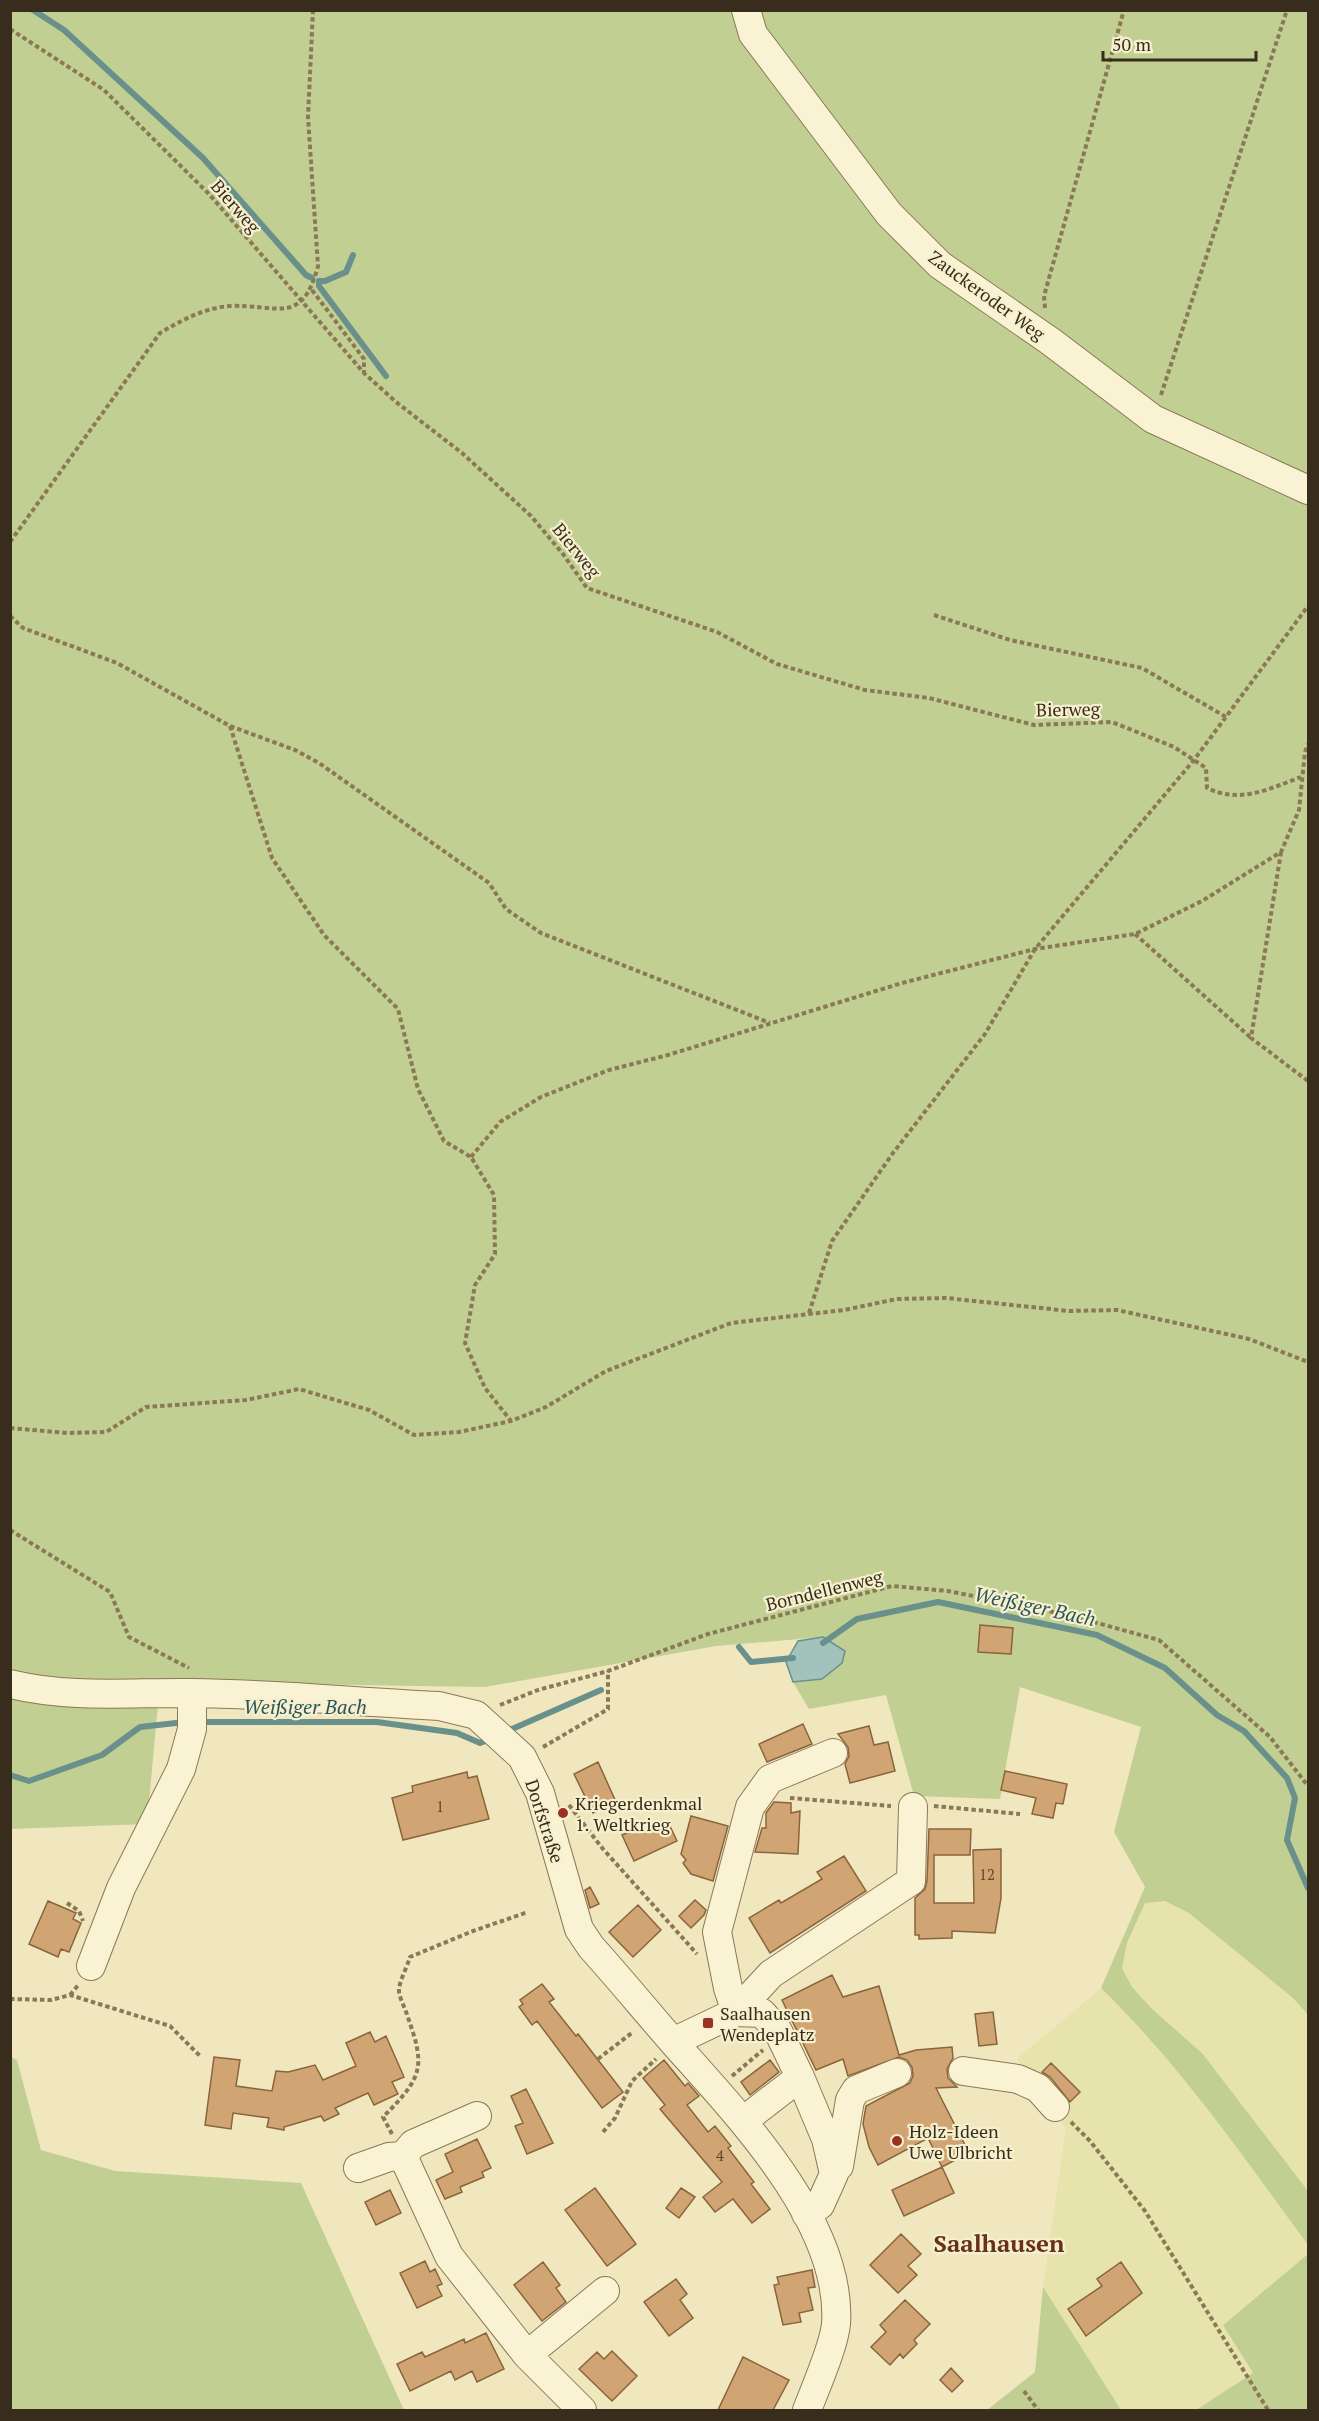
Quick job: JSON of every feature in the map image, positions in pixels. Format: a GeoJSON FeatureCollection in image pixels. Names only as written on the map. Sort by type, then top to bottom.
{"type":"FeatureCollection","features":[{"type":"Feature","properties":{"kind":"street","name":"Zauckeroder Weg"},"geometry":{"type":"LineString","coordinates":[[746,10],[753,34],[889,214],[940,265],[1050,341],[1153,419],[1308,490]]}},
{"type":"Feature","properties":{"kind":"street","name":"Dorfstraße"},"geometry":{"type":"LineString","coordinates":[[10,1684],[45,1692],[193,1702],[275,1697],[439,1706],[479,1718],[515,1750],[540,1793],[579,1929],[673,2043],[743,2121],[796,2195],[806,2214],[834,2282],[836,2326],[807,2410]]}},
{"type":"Feature","properties":{"kind":"street"},"geometry":{"type":"LineString","coordinates":[[91,1966],[121,1888],[181,1769],[193,1702]]}},
{"type":"Feature","properties":{"kind":"street"},"geometry":{"type":"LineString","coordinates":[[736,2012],[728,1988],[717,1932],[750,1807],[770,1779],[833,1753]]}},
{"type":"Feature","properties":{"kind":"street"},"geometry":{"type":"LineString","coordinates":[[673,2043],[736,2012],[771,1974],[910,1881],[913,1807]]}},
{"type":"Feature","properties":{"kind":"street"},"geometry":{"type":"LineString","coordinates":[[736,2012],[762,2013],[778,2031],[826,2139],[834,2174]]}},
{"type":"Feature","properties":{"kind":"street"},"geometry":{"type":"LineString","coordinates":[[963,2071],[1018,2079],[1038,2088],[1055,2107]]}},
{"type":"Feature","properties":{"kind":"street"},"geometry":{"type":"LineString","coordinates":[[806,2214],[820,2205],[841,2164],[849,2100],[856,2090],[897,2073]]}},
{"type":"Feature","properties":{"kind":"street"},"geometry":{"type":"LineString","coordinates":[[743,2121],[800,2077]]}},
{"type":"Feature","properties":{"kind":"street"},"geometry":{"type":"LineString","coordinates":[[358,2168],[389,2157],[403,2156],[413,2144],[477,2116]]}},
{"type":"Feature","properties":{"kind":"street"},"geometry":{"type":"LineString","coordinates":[[403,2156],[449,2256],[527,2355],[582,2410]]}},
{"type":"Feature","properties":{"kind":"street"},"geometry":{"type":"LineString","coordinates":[[527,2355],[605,2292]]}},
{"type":"Feature","properties":{"kind":"path"},"geometry":{"type":"LineString","coordinates":[[10,542],[160,333],[194,314],[220,308],[280,309],[301,303],[312,290],[318,266],[308,117],[313,10]]}},
{"type":"Feature","properties":{"kind":"path"},"geometry":{"type":"LineString","coordinates":[[1050,341],[1044,296],[1124,10]]}},
{"type":"Feature","properties":{"kind":"path"},"geometry":{"type":"LineString","coordinates":[[1153,419],[1287,10]]}},
{"type":"Feature","properties":{"kind":"path","name":"Bierweg"},"geometry":{"type":"LineString","coordinates":[[10,29],[104,90],[209,194],[301,303],[364,373],[396,402],[462,453],[531,516],[563,554],[587,588],[717,632],[777,664],[865,690],[929,699],[1034,725],[1112,722],[1174,747],[1194,760]]}},
{"type":"Feature","properties":{"kind":"path"},"geometry":{"type":"LineString","coordinates":[[312,290],[364,359],[364,373]]}},
{"type":"Feature","properties":{"kind":"path"},"geometry":{"type":"LineString","coordinates":[[809,1313],[832,1241],[893,1153],[985,1034],[1035,949],[1194,760],[1308,606]]}},
{"type":"Feature","properties":{"kind":"path"},"geometry":{"type":"LineString","coordinates":[[934,615],[1010,640],[1142,668],[1226,717]]}},
{"type":"Feature","properties":{"kind":"path"},"geometry":{"type":"LineString","coordinates":[[10,616],[23,628],[117,663],[230,726],[295,750],[319,763],[462,863],[489,884],[506,909],[541,933],[771,1023]]}},
{"type":"Feature","properties":{"kind":"path"},"geometry":{"type":"LineString","coordinates":[[230,726],[272,858],[324,935],[399,1009],[418,1089],[444,1141],[471,1157],[494,1195],[495,1254],[475,1285],[465,1343],[484,1388],[511,1421]]}},
{"type":"Feature","properties":{"kind":"path"},"geometry":{"type":"LineString","coordinates":[[1251,1038],[1281,852],[1299,810],[1301,777],[1308,744]]}},
{"type":"Feature","properties":{"kind":"path"},"geometry":{"type":"LineString","coordinates":[[1194,760],[1206,768],[1207,788],[1221,795],[1250,796],[1301,777]]}},
{"type":"Feature","properties":{"kind":"path"},"geometry":{"type":"LineString","coordinates":[[471,1157],[500,1122],[541,1098],[609,1070],[902,983],[1035,949],[1135,934],[1202,901],[1281,852]]}},
{"type":"Feature","properties":{"kind":"path"},"geometry":{"type":"LineString","coordinates":[[1135,934],[1251,1038],[1308,1081]]}},
{"type":"Feature","properties":{"kind":"path"},"geometry":{"type":"LineString","coordinates":[[10,1428],[67,1433],[106,1432],[146,1407],[246,1400],[299,1389],[369,1410],[414,1436],[459,1432],[511,1421],[546,1407],[606,1371],[664,1346],[730,1323],[844,1310],[897,1299],[946,1298],[1068,1311],[1117,1310],[1249,1339],[1308,1362]]}},
{"type":"Feature","properties":{"kind":"path"},"geometry":{"type":"LineString","coordinates":[[10,1530],[110,1592],[129,1637],[187,1668],[193,1702]]}},
{"type":"Feature","properties":{"kind":"path","name":"Borndellenweg"},"geometry":{"type":"LineString","coordinates":[[479,1718],[538,1690],[608,1671],[708,1634],[892,1586],[948,1591],[1068,1615],[1159,1640],[1270,1737],[1308,1786]]}},
{"type":"Feature","properties":{"kind":"path"},"geometry":{"type":"LineString","coordinates":[[515,1750],[557,1740],[608,1709],[608,1671]]}},
{"type":"Feature","properties":{"kind":"path"},"geometry":{"type":"LineString","coordinates":[[566,1803],[576,1812],[603,1849],[701,1959]]}},
{"type":"Feature","properties":{"kind":"path"},"geometry":{"type":"LineString","coordinates":[[403,2156],[383,2117],[404,2096],[421,2063],[415,2036],[399,1990],[410,1957],[473,1931],[528,1912]]}},
{"type":"Feature","properties":{"kind":"path"},"geometry":{"type":"LineString","coordinates":[[10,1999],[51,2000],[70,1995],[170,2026],[200,2056]]}},
{"type":"Feature","properties":{"kind":"path"},"geometry":{"type":"LineString","coordinates":[[715,2090],[753,2060],[778,2031]]}},
{"type":"Feature","properties":{"kind":"path"},"geometry":{"type":"LineString","coordinates":[[603,2132],[615,2118],[632,2081],[673,2043]]}},
{"type":"Feature","properties":{"kind":"path"},"geometry":{"type":"LineString","coordinates":[[598,2059],[610,2049]]}},
{"type":"Feature","properties":{"kind":"path"},"geometry":{"type":"LineString","coordinates":[[1055,2107],[1090,2141],[1145,2211],[1268,2410]]}},
{"type":"Feature","properties":{"kind":"path"},"geometry":{"type":"LineString","coordinates":[[1024,2391],[1038,2410]]}},
{"type":"Feature","properties":{"kind":"shaded area"},"geometry":{"type":"Polygon","coordinates":[[[1165,1901],[1189,1913],[1293,1998],[1308,2015],[1308,2191],[1202,2053],[1152,2009],[1132,1987],[1122,1968],[1127,1943],[1145,1903],[1165,1901]]]}},
{"type":"Feature","properties":{"kind":"shaded area"},"geometry":{"type":"Polygon","coordinates":[[[1101,1988],[1146,2032],[1207,2106],[1308,2245],[1308,2254],[1223,2324],[1253,2373],[1196,2410],[1121,2410],[1043,2287],[1066,2128],[1017,2059],[1101,1988]]]}},
{"type":"Feature","properties":{"kind":"green space"},"geometry":{"type":"Polygon","coordinates":[[[10,11],[1308,11],[1308,2015],[1293,1998],[1189,1913],[1165,1901],[1145,1903],[1127,1943],[1122,1968],[1132,1987],[1152,2009],[1202,2053],[1308,2191],[1308,2245],[1185,2080],[1101,1988],[1145,1887],[1114,1832],[1141,1727],[1020,1687],[1000,1799],[914,1796],[886,1695],[809,1709],[793,1682],[822,1679],[842,1663],[845,1651],[823,1637],[716,1646],[485,1687],[160,1682],[147,1824],[11,1829],[10,11]]]}},
{"type":"Feature","properties":{"kind":"green space"},"geometry":{"type":"Polygon","coordinates":[[[11,2057],[17,2060],[41,2150],[115,2171],[301,2183],[404,2410],[11,2410],[11,2057]]]}},
{"type":"Feature","properties":{"kind":"green space"},"geometry":{"type":"Polygon","coordinates":[[[1308,2254],[1308,2410],[1196,2410],[1253,2373],[1223,2325],[1308,2254]]]}},
{"type":"Feature","properties":{"kind":"green space"},"geometry":{"type":"Polygon","coordinates":[[[1043,2287],[1121,2410],[987,2410],[1035,2372],[1043,2287]]]}},
{"type":"Feature","properties":{"kind":"water"},"geometry":{"type":"Polygon","coordinates":[[[823,1637],[845,1651],[842,1663],[822,1679],[793,1682],[786,1662],[798,1641],[823,1637]]]}},
{"type":"Feature","properties":{"kind":"building"},"geometry":{"type":"Polygon","coordinates":[[[980,1625],[1013,1628],[1011,1654],[978,1652],[980,1625]]]}},
{"type":"Feature","properties":{"kind":"building"},"geometry":{"type":"Polygon","coordinates":[[[803,1724],[812,1744],[767,1762],[759,1744],[803,1724]]]}},
{"type":"Feature","properties":{"kind":"building"},"geometry":{"type":"Polygon","coordinates":[[[869,1726],[874,1745],[888,1742],[895,1771],[850,1783],[845,1764],[849,1756],[848,1747],[838,1734],[869,1726]]]}},
{"type":"Feature","properties":{"kind":"building"},"geometry":{"type":"Polygon","coordinates":[[[598,1762],[616,1802],[593,1813],[574,1774],[598,1762]]]}},
{"type":"Feature","properties":{"kind":"building"},"geometry":{"type":"Polygon","coordinates":[[[1005,1771],[1067,1784],[1063,1804],[1056,1803],[1053,1818],[1032,1814],[1036,1798],[1001,1790],[1005,1771]]]}},
{"type":"Feature","properties":{"kind":"building"},"geometry":{"type":"Polygon","coordinates":[[[467,1772],[468,1778],[477,1776],[489,1819],[403,1840],[392,1798],[413,1792],[412,1786],[467,1772]]]}},
{"type":"Feature","properties":{"kind":"building"},"geometry":{"type":"Polygon","coordinates":[[[774,1802],[791,1803],[791,1813],[800,1811],[798,1854],[755,1852],[762,1828],[766,1828],[766,1813],[774,1802]]]}},
{"type":"Feature","properties":{"kind":"building"},"geometry":{"type":"Polygon","coordinates":[[[691,1816],[728,1826],[713,1881],[691,1874],[683,1863],[686,1860],[681,1854],[691,1816]]]}},
{"type":"Feature","properties":{"kind":"building"},"geometry":{"type":"Polygon","coordinates":[[[668,1822],[677,1841],[634,1861],[622,1835],[641,1827],[644,1833],[668,1822]]]}},
{"type":"Feature","properties":{"kind":"building"},"geometry":{"type":"Polygon","coordinates":[[[929,1829],[971,1829],[970,1855],[934,1855],[934,1903],[974,1903],[973,1850],[1001,1849],[1001,1898],[995,1933],[952,1931],[952,1938],[919,1939],[919,1935],[915,1935],[915,1898],[925,1889],[927,1881],[929,1829]]]}},
{"type":"Feature","properties":{"kind":"building"},"geometry":{"type":"Polygon","coordinates":[[[844,1856],[866,1891],[770,1953],[749,1918],[779,1900],[781,1903],[822,1879],[817,1872],[844,1856]]]}},
{"type":"Feature","properties":{"kind":"building"},"geometry":{"type":"Polygon","coordinates":[[[590,1887],[599,1904],[590,1908],[585,1890],[590,1887]]]}},
{"type":"Feature","properties":{"kind":"building"},"geometry":{"type":"Polygon","coordinates":[[[695,1900],[706,1910],[691,1928],[679,1916],[695,1900]]]}},
{"type":"Feature","properties":{"kind":"building"},"geometry":{"type":"Polygon","coordinates":[[[48,1901],[76,1913],[73,1919],[81,1923],[69,1952],[61,1949],[58,1957],[29,1944],[48,1901]]]}},
{"type":"Feature","properties":{"kind":"building"},"geometry":{"type":"Polygon","coordinates":[[[638,1905],[661,1930],[633,1957],[609,1932],[638,1905]]]}},
{"type":"Feature","properties":{"kind":"building"},"geometry":{"type":"Polygon","coordinates":[[[832,1975],[843,1997],[879,1986],[899,2055],[916,2050],[952,2047],[953,2058],[947,2069],[948,2078],[957,2087],[936,2088],[969,2153],[942,2167],[928,2138],[878,2165],[869,2147],[863,2124],[866,2106],[910,2083],[913,2076],[912,2067],[907,2060],[899,2057],[848,2076],[843,2059],[816,2070],[782,2000],[832,1975]]]}},
{"type":"Feature","properties":{"kind":"building"},"geometry":{"type":"Polygon","coordinates":[[[542,1984],[554,1999],[549,2002],[576,2036],[578,2034],[623,2092],[602,2108],[537,2021],[532,2025],[519,2007],[523,2004],[520,2000],[542,1984]]]}},
{"type":"Feature","properties":{"kind":"building"},"geometry":{"type":"Polygon","coordinates":[[[993,2012],[997,2044],[979,2046],[975,2014],[993,2012]]]}},
{"type":"Feature","properties":{"kind":"building"},"geometry":{"type":"Polygon","coordinates":[[[370,2032],[375,2042],[386,2036],[404,2077],[392,2082],[398,2094],[374,2105],[368,2093],[335,2108],[339,2114],[324,2121],[321,2116],[284,2127],[284,2130],[267,2127],[269,2118],[233,2113],[231,2129],[205,2125],[214,2057],[240,2060],[236,2086],[272,2091],[276,2071],[288,2072],[315,2065],[323,2080],[356,2066],[346,2043],[370,2032]]]}},
{"type":"Feature","properties":{"kind":"building"},"geometry":{"type":"Polygon","coordinates":[[[664,2060],[685,2086],[688,2083],[699,2096],[687,2105],[708,2132],[715,2126],[731,2146],[728,2148],[754,2182],[751,2184],[770,2209],[752,2223],[733,2199],[715,2212],[703,2197],[722,2182],[660,2109],[665,2105],[643,2078],[664,2060]]]}},
{"type":"Feature","properties":{"kind":"building"},"geometry":{"type":"Polygon","coordinates":[[[770,2060],[779,2072],[750,2095],[741,2082],[770,2060]]]}},
{"type":"Feature","properties":{"kind":"building"},"geometry":{"type":"Polygon","coordinates":[[[1051,2063],[1080,2092],[1070,2102],[1050,2077],[1042,2072],[1051,2063]]]}},
{"type":"Feature","properties":{"kind":"building"},"geometry":{"type":"Polygon","coordinates":[[[526,2089],[553,2143],[527,2154],[515,2126],[523,2123],[511,2096],[526,2089]]]}},
{"type":"Feature","properties":{"kind":"building"},"geometry":{"type":"Polygon","coordinates":[[[477,2139],[491,2168],[482,2172],[484,2177],[460,2187],[462,2192],[445,2199],[436,2180],[453,2172],[445,2154],[477,2139]]]}},
{"type":"Feature","properties":{"kind":"building"},"geometry":{"type":"Polygon","coordinates":[[[942,2167],[954,2193],[904,2216],[892,2190],[942,2167]]]}},
{"type":"Feature","properties":{"kind":"building"},"geometry":{"type":"Polygon","coordinates":[[[595,2188],[636,2244],[607,2266],[565,2210],[595,2188]]]}},
{"type":"Feature","properties":{"kind":"building"},"geometry":{"type":"Polygon","coordinates":[[[681,2188],[695,2197],[679,2218],[666,2208],[681,2188]]]}},
{"type":"Feature","properties":{"kind":"building"},"geometry":{"type":"Polygon","coordinates":[[[390,2190],[401,2213],[376,2225],[365,2202],[390,2190]]]}},
{"type":"Feature","properties":{"kind":"building"},"geometry":{"type":"Polygon","coordinates":[[[901,2234],[921,2254],[908,2266],[917,2275],[898,2293],[870,2265],[901,2234]]]}},
{"type":"Feature","properties":{"kind":"building"},"geometry":{"type":"Polygon","coordinates":[[[425,2261],[430,2272],[435,2269],[442,2284],[437,2286],[442,2296],[417,2308],[400,2273],[425,2261]]]}},
{"type":"Feature","properties":{"kind":"building"},"geometry":{"type":"Polygon","coordinates":[[[543,2262],[560,2285],[556,2288],[566,2302],[542,2321],[514,2285],[543,2262]]]}},
{"type":"Feature","properties":{"kind":"building"},"geometry":{"type":"Polygon","coordinates":[[[1121,2262],[1142,2293],[1086,2336],[1068,2309],[1102,2286],[1097,2279],[1121,2262]]]}},
{"type":"Feature","properties":{"kind":"building"},"geometry":{"type":"Polygon","coordinates":[[[812,2270],[815,2287],[808,2288],[813,2310],[799,2313],[801,2322],[783,2325],[774,2285],[779,2284],[777,2277],[812,2270]]]}},
{"type":"Feature","properties":{"kind":"building"},"geometry":{"type":"Polygon","coordinates":[[[676,2279],[687,2294],[680,2300],[693,2318],[669,2336],[644,2302],[676,2279]]]}},
{"type":"Feature","properties":{"kind":"building"},"geometry":{"type":"Polygon","coordinates":[[[905,2300],[930,2324],[914,2340],[917,2344],[903,2358],[900,2354],[890,2365],[871,2347],[886,2332],[880,2325],[905,2300]]]}},
{"type":"Feature","properties":{"kind":"building"},"geometry":{"type":"Polygon","coordinates":[[[486,2333],[504,2369],[477,2382],[472,2371],[455,2380],[451,2371],[410,2391],[397,2364],[422,2352],[425,2357],[464,2339],[465,2343],[486,2333]]]}},
{"type":"Feature","properties":{"kind":"building"},"geometry":{"type":"Polygon","coordinates":[[[612,2351],[637,2376],[612,2401],[579,2369],[597,2352],[604,2359],[612,2351]]]}},
{"type":"Feature","properties":{"kind":"building"},"geometry":{"type":"Polygon","coordinates":[[[743,2357],[789,2380],[773,2410],[718,2410],[743,2357]]]}},
{"type":"Feature","properties":{"kind":"building"},"geometry":{"type":"Polygon","coordinates":[[[951,2368],[963,2381],[952,2392],[940,2380],[951,2368]]]}},
{"type":"Feature","properties":{"kind":"waterway"},"geometry":{"type":"LineString","coordinates":[[33,10],[64,30],[203,158],[306,275],[312,278]]}},
{"type":"Feature","properties":{"kind":"waterway"},"geometry":{"type":"LineString","coordinates":[[353,255],[346,272],[325,281],[319,281],[319,286],[386,376]]}},
{"type":"Feature","properties":{"kind":"waterway","name":"Weißiger Bach"},"geometry":{"type":"LineString","coordinates":[[823,1643],[857,1619],[938,1602],[1097,1635],[1165,1668],[1217,1715],[1244,1731],[1287,1778],[1295,1798],[1287,1840],[1308,1888]]}},
{"type":"Feature","properties":{"kind":"waterway","name":"Weißiger Bach"},"geometry":{"type":"LineString","coordinates":[[739,1647],[751,1662],[793,1658]]}},
{"type":"Feature","properties":{"kind":"waterway","name":"Weißiger Bach"},"geometry":{"type":"LineString","coordinates":[[505,1732],[601,1690]]}},
{"type":"Feature","properties":{"kind":"waterway","name":"Weißiger Bach"},"geometry":{"type":"LineString","coordinates":[[10,1775],[29,1781],[102,1755],[140,1727],[185,1722]]}},
{"type":"Feature","properties":{"kind":"waterway","name":"Weißiger Bach"},"geometry":{"type":"LineString","coordinates":[[199,1722],[377,1722],[457,1733],[480,1743],[490,1739]]}},
{"type":"Feature","properties":{"kind":"place","name":"Kriegerdenkmal 1. Weltkrieg"},"geometry":{"type":"Point","coordinates":[563,1813]}},
{"type":"Feature","properties":{"kind":"place","name":"Saalhausen Wendeplatz"},"geometry":{"type":"Point","coordinates":[708,2023]}},
{"type":"Feature","properties":{"kind":"place","name":"Holz-Ideen Uwe Ulbricht"},"geometry":{"type":"Point","coordinates":[897,2141]}},
{"type":"Feature","properties":{"kind":"district","name":"Saalhausen"},"geometry":{"type":"Point","coordinates":[999,2243]}}]}
